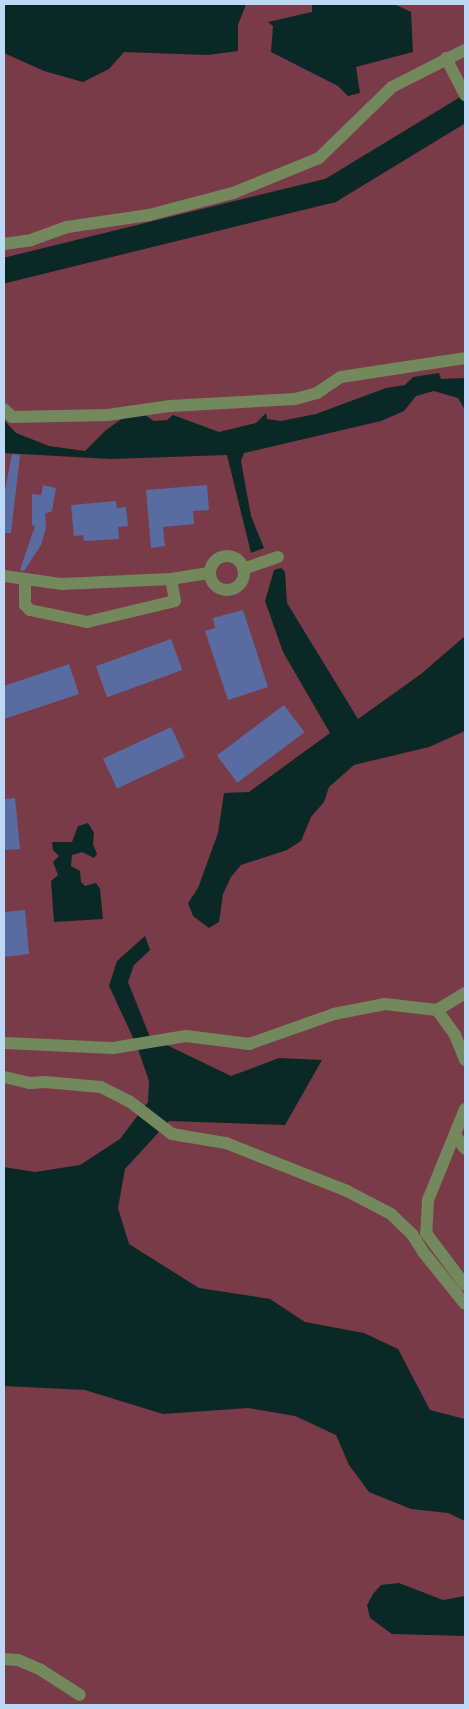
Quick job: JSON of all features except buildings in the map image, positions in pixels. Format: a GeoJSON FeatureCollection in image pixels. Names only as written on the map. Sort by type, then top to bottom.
{"type":"FeatureCollection","features":[{"type":"Feature","properties":{"kind":"lane"},"geometry":{"type":"LineString","coordinates":[[4,244],[30,240],[67,227],[149,214],[232,193],[319,158],[392,87],[465,50]]}},
{"type":"Feature","properties":{"kind":"lane"},"geometry":{"type":"LineString","coordinates":[[446,58],[465,95]]}},
{"type":"Feature","properties":{"kind":"lane"},"geometry":{"type":"LineString","coordinates":[[4,409],[12,417],[108,415],[170,406],[295,399],[317,393],[341,377],[465,358]]}},
{"type":"Feature","properties":{"kind":"lane"},"geometry":{"type":"LineString","coordinates":[[249,567],[239,560],[227,556],[215,561],[210,573],[215,585],[227,590],[239,585],[249,567],[278,557]]}},
{"type":"Feature","properties":{"kind":"lane"},"geometry":{"type":"LineString","coordinates":[[4,576],[62,584],[171,579],[210,573]]}},
{"type":"Feature","properties":{"kind":"lane"},"geometry":{"type":"LineString","coordinates":[[25,580],[25,605],[30,610],[87,622],[175,601],[171,579]]}},
{"type":"Feature","properties":{"kind":"lane"},"geometry":{"type":"LineString","coordinates":[[4,1043],[113,1048],[186,1036],[249,1044],[334,1014],[385,1004],[437,1010],[465,993]]}},
{"type":"Feature","properties":{"kind":"lane"},"geometry":{"type":"LineString","coordinates":[[437,1010],[454,1034],[465,1060]]}},
{"type":"Feature","properties":{"kind":"lane"},"geometry":{"type":"LineString","coordinates":[[4,1077],[30,1083],[101,1087],[129,1101],[172,1134],[226,1143],[347,1191],[391,1214],[412,1234],[424,1253],[465,1304]]}},
{"type":"Feature","properties":{"kind":"lane"},"geometry":{"type":"LineString","coordinates":[[465,1108],[428,1200],[426,1233],[465,1285]]}},
{"type":"Feature","properties":{"kind":"lane"},"geometry":{"type":"LineString","coordinates":[[455,1135],[465,1149]]}},
{"type":"Feature","properties":{"kind":"lane"},"geometry":{"type":"LineString","coordinates":[[4,1660],[18,1660],[40,1670],[80,1695]]}},
{"type":"Feature","properties":{"kind":"shaded area"},"geometry":{"type":"Polygon","coordinates":[[[4,4],[465,4],[465,1705],[4,1705],[4,4]]]}},
{"type":"Feature","properties":{"kind":"shaded area"},"geometry":{"type":"Polygon","coordinates":[[[4,4],[246,4],[238,25],[238,51],[207,55],[124,52],[109,69],[83,82],[44,71],[4,53],[4,4]]]}},
{"type":"Feature","properties":{"kind":"shaded area"},"geometry":{"type":"Polygon","coordinates":[[[312,4],[394,4],[411,12],[413,52],[356,67],[360,93],[348,96],[338,86],[271,52],[273,26],[268,22],[312,12],[312,4]]]}},
{"type":"Feature","properties":{"kind":"shaded area"},"geometry":{"type":"Polygon","coordinates":[[[439,373],[441,379],[465,378],[465,410],[458,398],[434,391],[416,396],[404,411],[381,421],[244,453],[241,461],[251,516],[264,548],[251,553],[227,455],[111,459],[4,453],[4,420],[16,433],[49,446],[85,451],[106,430],[130,413],[142,413],[154,421],[167,420],[173,415],[219,432],[256,423],[266,413],[267,419],[281,421],[316,414],[386,388],[405,385],[413,377],[439,373]]]}},
{"type":"Feature","properties":{"kind":"shaded area"},"geometry":{"type":"Polygon","coordinates":[[[281,568],[285,572],[287,603],[358,719],[421,674],[465,636],[465,731],[429,747],[354,765],[329,787],[324,802],[311,817],[301,841],[287,850],[241,865],[231,877],[223,894],[219,922],[209,928],[193,916],[188,903],[198,888],[218,833],[224,793],[249,792],[330,733],[283,652],[265,601],[274,570],[281,568]]]}},
{"type":"Feature","properties":{"kind":"shaded area"},"geometry":{"type":"Polygon","coordinates":[[[88,823],[94,833],[93,844],[97,854],[94,858],[82,852],[72,855],[71,866],[80,871],[81,882],[85,886],[96,883],[100,889],[103,919],[54,922],[51,881],[58,875],[53,862],[59,856],[53,850],[52,842],[72,842],[78,826],[88,823]]]}},
{"type":"Feature","properties":{"kind":"shaded area"},"geometry":{"type":"Polygon","coordinates":[[[145,936],[150,950],[134,965],[128,982],[150,1037],[231,1076],[279,1058],[322,1060],[285,1125],[169,1121],[125,1169],[118,1208],[129,1244],[199,1288],[270,1299],[305,1322],[364,1333],[398,1349],[430,1410],[465,1419],[465,1521],[448,1513],[411,1509],[369,1492],[349,1465],[336,1435],[295,1416],[248,1408],[163,1414],[85,1390],[4,1386],[4,1167],[35,1172],[80,1165],[120,1139],[148,1102],[149,1081],[137,1046],[109,986],[117,961],[145,936]]]}},
{"type":"Feature","properties":{"kind":"shaded area"},"geometry":{"type":"Polygon","coordinates":[[[399,1583],[443,1600],[465,1596],[465,1636],[392,1634],[370,1618],[367,1605],[373,1594],[381,1585],[399,1583]]]}},
{"type":"Feature","properties":{"kind":"waterway"},"geometry":{"type":"LineString","coordinates":[[4,270],[330,190],[465,108]]}}]}
